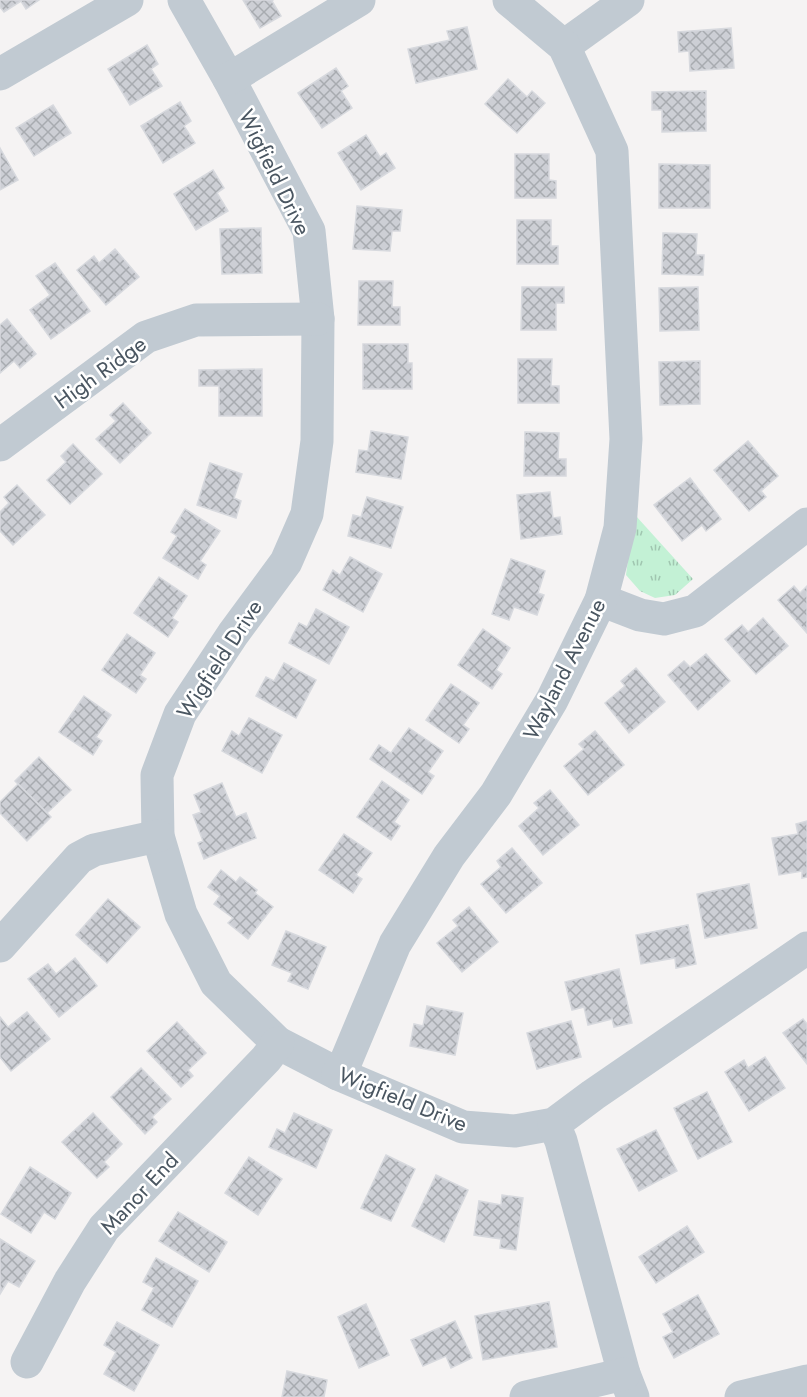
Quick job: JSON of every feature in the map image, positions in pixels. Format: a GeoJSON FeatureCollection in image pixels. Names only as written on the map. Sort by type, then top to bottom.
{"type":"FeatureCollection","features":[{"type":"Feature","properties":{"kind":"street"},"geometry":{"type":"LineString","coordinates":[[0,74],[127,0]]}},
{"type":"Feature","properties":{"kind":"street","name":"Wigfield Drive"},"geometry":{"type":"LineString","coordinates":[[184,0],[229,79],[309,231],[318,319],[317,441],[307,514],[286,562],[233,634],[180,714],[158,774],[158,836],[181,914],[216,983],[278,1043],[338,1074],[464,1127],[515,1131],[554,1124],[807,948]]}},
{"type":"Feature","properties":{"kind":"street"},"geometry":{"type":"LineString","coordinates":[[229,79],[359,0]]}},
{"type":"Feature","properties":{"kind":"street","name":"Wayland Avenue"},"geometry":{"type":"LineString","coordinates":[[338,1074],[346,1061],[395,944],[449,856],[496,794],[552,700],[601,600],[620,528],[626,439],[612,151],[564,46],[509,0]]}},
{"type":"Feature","properties":{"kind":"street"},"geometry":{"type":"LineString","coordinates":[[564,46],[627,0]]}},
{"type":"Feature","properties":{"kind":"street","name":"High Ridge"},"geometry":{"type":"LineString","coordinates":[[0,445],[146,337],[196,320],[318,319]]}},
{"type":"Feature","properties":{"kind":"street"},"geometry":{"type":"LineString","coordinates":[[601,600],[640,615],[664,619],[695,611],[807,524]]}},
{"type":"Feature","properties":{"kind":"street"},"geometry":{"type":"LineString","coordinates":[[0,946],[79,858],[94,850],[158,836]]}},
{"type":"Feature","properties":{"kind":"street","name":"Manor End"},"geometry":{"type":"LineString","coordinates":[[27,1362],[70,1281],[104,1228],[266,1059],[278,1043]]}},
{"type":"Feature","properties":{"kind":"street"},"geometry":{"type":"LineString","coordinates":[[526,1397],[629,1386],[561,1141],[554,1124]]}},
{"type":"Feature","properties":{"kind":"street"},"geometry":{"type":"LineString","coordinates":[[741,1397],[807,1382]]}},
{"type":"Feature","properties":{"kind":"green space"},"geometry":{"type":"Polygon","coordinates":[[[636,516],[693,579],[675,595],[655,598],[640,591],[626,575],[636,516]]]}},
{"type":"Feature","properties":{"kind":"building"},"geometry":{"type":"Polygon","coordinates":[[[0,0],[39,0],[26,9],[21,1],[4,12],[0,7],[0,0]]]}},
{"type":"Feature","properties":{"kind":"building"},"geometry":{"type":"Polygon","coordinates":[[[243,0],[273,0],[281,16],[260,28],[243,0]]]}},
{"type":"Feature","properties":{"kind":"building"},"geometry":{"type":"Polygon","coordinates":[[[467,27],[477,69],[416,83],[408,49],[450,40],[447,31],[467,27]]]}},
{"type":"Feature","properties":{"kind":"building"},"geometry":{"type":"Polygon","coordinates":[[[731,28],[734,68],[690,71],[689,51],[679,52],[678,32],[731,28]]]}},
{"type":"Feature","properties":{"kind":"building"},"geometry":{"type":"Polygon","coordinates":[[[147,45],[158,64],[151,69],[162,86],[130,105],[108,69],[147,45]]]}},
{"type":"Feature","properties":{"kind":"building"},"geometry":{"type":"Polygon","coordinates":[[[336,68],[348,86],[341,91],[352,108],[322,128],[298,93],[336,68]]]}},
{"type":"Feature","properties":{"kind":"building"},"geometry":{"type":"Polygon","coordinates":[[[508,79],[527,97],[532,91],[545,103],[517,133],[485,104],[508,79]]]}},
{"type":"Feature","properties":{"kind":"building"},"geometry":{"type":"Polygon","coordinates":[[[706,91],[706,131],[662,132],[662,110],[652,110],[652,92],[706,91]]]}},
{"type":"Feature","properties":{"kind":"building"},"geometry":{"type":"Polygon","coordinates":[[[180,102],[191,121],[184,126],[195,143],[163,163],[141,126],[180,102]]]}},
{"type":"Feature","properties":{"kind":"building"},"geometry":{"type":"Polygon","coordinates":[[[53,105],[71,133],[34,156],[16,128],[53,105]]]}},
{"type":"Feature","properties":{"kind":"building"},"geometry":{"type":"Polygon","coordinates":[[[366,135],[380,157],[386,153],[395,168],[361,190],[338,153],[366,135]]]}},
{"type":"Feature","properties":{"kind":"building"},"geometry":{"type":"Polygon","coordinates":[[[0,148],[18,180],[0,190],[0,148]]]}},
{"type":"Feature","properties":{"kind":"building"},"geometry":{"type":"Polygon","coordinates":[[[515,154],[549,154],[549,180],[556,181],[556,198],[515,198],[515,154]]]}},
{"type":"Feature","properties":{"kind":"building"},"geometry":{"type":"Polygon","coordinates":[[[659,164],[710,165],[710,208],[659,208],[659,164]]]}},
{"type":"Feature","properties":{"kind":"building"},"geometry":{"type":"Polygon","coordinates":[[[213,170],[224,188],[217,193],[228,211],[196,230],[174,194],[213,170]]]}},
{"type":"Feature","properties":{"kind":"building"},"geometry":{"type":"Polygon","coordinates":[[[357,206],[402,210],[400,231],[392,231],[390,251],[353,249],[357,206]]]}},
{"type":"Feature","properties":{"kind":"building"},"geometry":{"type":"Polygon","coordinates":[[[517,220],[551,220],[551,246],[558,246],[558,264],[517,264],[517,220]]]}},
{"type":"Feature","properties":{"kind":"building"},"geometry":{"type":"Polygon","coordinates":[[[261,228],[262,273],[222,274],[220,229],[261,228]]]}},
{"type":"Feature","properties":{"kind":"building"},"geometry":{"type":"Polygon","coordinates":[[[663,233],[697,234],[696,255],[704,255],[703,275],[662,274],[663,233]]]}},
{"type":"Feature","properties":{"kind":"building"},"geometry":{"type":"Polygon","coordinates":[[[115,249],[139,277],[106,305],[77,270],[94,256],[99,263],[115,249]]]}},
{"type":"Feature","properties":{"kind":"building"},"geometry":{"type":"Polygon","coordinates":[[[55,263],[90,311],[51,339],[30,310],[50,295],[36,276],[55,263]]]}},
{"type":"Feature","properties":{"kind":"building"},"geometry":{"type":"Polygon","coordinates":[[[359,281],[393,281],[392,307],[400,307],[400,325],[358,325],[359,281]]]}},
{"type":"Feature","properties":{"kind":"building"},"geometry":{"type":"Polygon","coordinates":[[[522,287],[564,287],[564,303],[556,303],[556,330],[521,330],[522,287]]]}},
{"type":"Feature","properties":{"kind":"building"},"geometry":{"type":"Polygon","coordinates":[[[698,287],[699,330],[660,331],[659,288],[698,287]]]}},
{"type":"Feature","properties":{"kind":"building"},"geometry":{"type":"Polygon","coordinates":[[[7,319],[36,354],[20,368],[14,361],[0,373],[0,325],[7,319]]]}},
{"type":"Feature","properties":{"kind":"building"},"geometry":{"type":"Polygon","coordinates":[[[363,344],[408,344],[408,363],[412,363],[412,389],[363,389],[363,344]]]}},
{"type":"Feature","properties":{"kind":"building"},"geometry":{"type":"Polygon","coordinates":[[[518,359],[552,359],[551,386],[559,386],[559,403],[518,403],[518,359]]]}},
{"type":"Feature","properties":{"kind":"building"},"geometry":{"type":"Polygon","coordinates":[[[700,361],[700,404],[660,405],[659,362],[700,361]]]}},
{"type":"Feature","properties":{"kind":"building"},"geometry":{"type":"Polygon","coordinates":[[[262,369],[262,416],[219,416],[219,386],[199,386],[199,370],[262,369]]]}},
{"type":"Feature","properties":{"kind":"building"},"geometry":{"type":"Polygon","coordinates":[[[123,403],[151,433],[120,463],[96,439],[116,421],[110,415],[123,403]]]}},
{"type":"Feature","properties":{"kind":"building"},"geometry":{"type":"Polygon","coordinates":[[[371,431],[408,437],[401,479],[356,472],[359,450],[368,451],[371,431]]]}},
{"type":"Feature","properties":{"kind":"building"},"geometry":{"type":"Polygon","coordinates":[[[525,432],[559,433],[558,459],[566,459],[566,476],[524,476],[525,432]]]}},
{"type":"Feature","properties":{"kind":"building"},"geometry":{"type":"Polygon","coordinates":[[[748,441],[778,476],[761,491],[766,497],[749,511],[714,470],[748,441]]]}},
{"type":"Feature","properties":{"kind":"building"},"geometry":{"type":"Polygon","coordinates":[[[73,444],[102,474],[70,504],[47,480],[66,462],[61,456],[73,444]]]}},
{"type":"Feature","properties":{"kind":"building"},"geometry":{"type":"Polygon","coordinates":[[[210,463],[242,474],[234,498],[241,501],[236,518],[197,505],[210,463]]]}},
{"type":"Feature","properties":{"kind":"building"},"geometry":{"type":"Polygon","coordinates":[[[690,478],[721,519],[706,531],[702,525],[682,541],[654,505],[690,478]]]}},
{"type":"Feature","properties":{"kind":"building"},"geometry":{"type":"Polygon","coordinates":[[[17,485],[45,515],[13,545],[0,531],[0,512],[9,503],[4,497],[17,485]]]}},
{"type":"Feature","properties":{"kind":"building"},"geometry":{"type":"Polygon","coordinates":[[[550,492],[553,518],[560,517],[562,534],[521,539],[517,495],[550,492]]]}},
{"type":"Feature","properties":{"kind":"building"},"geometry":{"type":"Polygon","coordinates":[[[367,497],[403,507],[391,548],[348,536],[353,515],[361,517],[367,497]]]}},
{"type":"Feature","properties":{"kind":"building"},"geometry":{"type":"Polygon","coordinates":[[[185,509],[220,531],[200,561],[206,565],[198,579],[163,558],[177,536],[171,532],[185,509]]]}},
{"type":"Feature","properties":{"kind":"building"},"geometry":{"type":"Polygon","coordinates":[[[350,557],[382,574],[363,612],[323,590],[333,570],[340,575],[350,557]]]}},
{"type":"Feature","properties":{"kind":"building"},"geometry":{"type":"Polygon","coordinates":[[[511,559],[545,571],[538,593],[544,595],[537,615],[514,607],[509,620],[492,614],[511,559]]]}},
{"type":"Feature","properties":{"kind":"building"},"geometry":{"type":"Polygon","coordinates":[[[159,577],[187,596],[172,618],[178,622],[168,637],[134,613],[159,577]]]}},
{"type":"Feature","properties":{"kind":"building"},"geometry":{"type":"Polygon","coordinates":[[[794,586],[800,593],[807,586],[807,633],[778,600],[794,586]]]}},
{"type":"Feature","properties":{"kind":"building"},"geometry":{"type":"Polygon","coordinates":[[[316,609],[349,627],[329,664],[289,643],[299,623],[307,627],[316,609]]]}},
{"type":"Feature","properties":{"kind":"building"},"geometry":{"type":"Polygon","coordinates":[[[763,618],[788,646],[756,674],[725,639],[742,625],[748,632],[763,618]]]}},
{"type":"Feature","properties":{"kind":"building"},"geometry":{"type":"Polygon","coordinates":[[[483,629],[510,648],[496,670],[502,674],[492,689],[458,665],[483,629]]]}},
{"type":"Feature","properties":{"kind":"building"},"geometry":{"type":"Polygon","coordinates":[[[127,634],[155,653],[140,675],[146,679],[136,693],[102,670],[127,634]]]}},
{"type":"Feature","properties":{"kind":"building"},"geometry":{"type":"Polygon","coordinates":[[[706,654],[730,681],[698,710],[668,675],[684,661],[690,667],[706,654]]]}},
{"type":"Feature","properties":{"kind":"building"},"geometry":{"type":"Polygon","coordinates":[[[284,663],[316,680],[296,718],[256,696],[266,677],[274,681],[284,663]]]}},
{"type":"Feature","properties":{"kind":"building"},"geometry":{"type":"Polygon","coordinates":[[[636,668],[665,702],[629,733],[605,703],[625,686],[621,681],[636,668]]]}},
{"type":"Feature","properties":{"kind":"building"},"geometry":{"type":"Polygon","coordinates":[[[451,684],[479,703],[463,725],[469,729],[459,743],[426,720],[451,684]]]}},
{"type":"Feature","properties":{"kind":"building"},"geometry":{"type":"Polygon","coordinates":[[[84,696],[111,715],[96,737],[102,741],[93,755],[59,732],[84,696]]]}},
{"type":"Feature","properties":{"kind":"building"},"geometry":{"type":"Polygon","coordinates":[[[249,718],[282,735],[262,773],[222,751],[232,731],[239,736],[249,718]]]}},
{"type":"Feature","properties":{"kind":"building"},"geometry":{"type":"Polygon","coordinates":[[[409,728],[443,751],[428,772],[434,776],[422,794],[370,759],[379,745],[391,753],[409,728]]]}},
{"type":"Feature","properties":{"kind":"building"},"geometry":{"type":"Polygon","coordinates":[[[595,731],[624,765],[588,795],[564,766],[584,749],[579,744],[595,731]]]}},
{"type":"Feature","properties":{"kind":"building"},"geometry":{"type":"Polygon","coordinates":[[[39,757],[71,790],[47,813],[15,781],[39,757]]]}},
{"type":"Feature","properties":{"kind":"building"},"geometry":{"type":"Polygon","coordinates":[[[382,781],[409,800],[394,822],[400,826],[391,840],[357,817],[382,781]]]}},
{"type":"Feature","properties":{"kind":"building"},"geometry":{"type":"Polygon","coordinates":[[[222,783],[236,817],[246,813],[256,838],[204,859],[198,843],[203,841],[193,815],[201,812],[194,795],[222,783]]]}},
{"type":"Feature","properties":{"kind":"building"},"geometry":{"type":"Polygon","coordinates":[[[18,784],[51,817],[27,841],[0,813],[0,802],[18,784]]]}},
{"type":"Feature","properties":{"kind":"building"},"geometry":{"type":"Polygon","coordinates":[[[550,790],[579,825],[543,855],[519,826],[539,808],[534,803],[550,790]]]}},
{"type":"Feature","properties":{"kind":"building"},"geometry":{"type":"Polygon","coordinates":[[[807,821],[807,877],[802,878],[802,871],[779,875],[772,838],[798,834],[796,824],[807,821]]]}},
{"type":"Feature","properties":{"kind":"building"},"geometry":{"type":"Polygon","coordinates":[[[344,834],[372,853],[356,875],[362,879],[353,893],[319,870],[344,834]]]}},
{"type":"Feature","properties":{"kind":"building"},"geometry":{"type":"Polygon","coordinates":[[[512,848],[542,883],[506,913],[481,884],[501,867],[497,861],[512,848]]]}},
{"type":"Feature","properties":{"kind":"building"},"geometry":{"type":"Polygon","coordinates":[[[221,870],[236,882],[240,877],[257,890],[255,893],[273,907],[248,939],[228,923],[233,918],[214,904],[220,896],[208,887],[221,870]]]}},
{"type":"Feature","properties":{"kind":"building"},"geometry":{"type":"Polygon","coordinates":[[[749,884],[757,928],[705,938],[697,894],[749,884]]]}},
{"type":"Feature","properties":{"kind":"building"},"geometry":{"type":"Polygon","coordinates":[[[108,899],[140,927],[107,963],[76,935],[108,899]]]}},
{"type":"Feature","properties":{"kind":"building"},"geometry":{"type":"Polygon","coordinates":[[[469,907],[498,942],[462,972],[437,943],[458,926],[453,920],[469,907]]]}},
{"type":"Feature","properties":{"kind":"building"},"geometry":{"type":"Polygon","coordinates":[[[688,925],[696,964],[676,968],[675,958],[641,964],[636,935],[688,925]]]}},
{"type":"Feature","properties":{"kind":"building"},"geometry":{"type":"Polygon","coordinates":[[[286,931],[326,947],[308,989],[288,981],[292,973],[272,965],[286,931]]]}},
{"type":"Feature","properties":{"kind":"building"},"geometry":{"type":"Polygon","coordinates":[[[75,958],[97,986],[59,1017],[28,979],[48,964],[56,974],[75,958]]]}},
{"type":"Feature","properties":{"kind":"building"},"geometry":{"type":"Polygon","coordinates":[[[619,969],[632,1023],[614,1027],[612,1019],[588,1025],[584,1007],[572,1010],[565,982],[619,969]]]}},
{"type":"Feature","properties":{"kind":"building"},"geometry":{"type":"Polygon","coordinates":[[[427,1006],[463,1013],[455,1055],[410,1046],[414,1024],[423,1026],[427,1006]]]}},
{"type":"Feature","properties":{"kind":"building"},"geometry":{"type":"Polygon","coordinates":[[[27,1012],[50,1039],[11,1071],[0,1057],[0,1017],[8,1027],[27,1012]]]}},
{"type":"Feature","properties":{"kind":"building"},"geometry":{"type":"Polygon","coordinates":[[[803,1019],[807,1024],[807,1064],[783,1033],[803,1019]]]}},
{"type":"Feature","properties":{"kind":"building"},"geometry":{"type":"Polygon","coordinates":[[[571,1021],[581,1057],[537,1069],[527,1033],[571,1021]]]}},
{"type":"Feature","properties":{"kind":"building"},"geometry":{"type":"Polygon","coordinates":[[[177,1022],[206,1053],[188,1070],[193,1076],[181,1087],[147,1051],[177,1022]]]}},
{"type":"Feature","properties":{"kind":"building"},"geometry":{"type":"Polygon","coordinates":[[[765,1057],[785,1088],[749,1111],[725,1072],[744,1060],[748,1068],[765,1057]]]}},
{"type":"Feature","properties":{"kind":"building"},"geometry":{"type":"Polygon","coordinates":[[[141,1068],[171,1099],[152,1117],[157,1122],[145,1134],[111,1097],[141,1068]]]}},
{"type":"Feature","properties":{"kind":"building"},"geometry":{"type":"Polygon","coordinates":[[[707,1092],[732,1142],[698,1159],[674,1108],[707,1092]]]}},
{"type":"Feature","properties":{"kind":"building"},"geometry":{"type":"Polygon","coordinates":[[[93,1113],[122,1144],[104,1162],[109,1167],[97,1178],[62,1142],[93,1113]]]}},
{"type":"Feature","properties":{"kind":"building"},"geometry":{"type":"Polygon","coordinates":[[[294,1113],[332,1130],[316,1168],[269,1147],[277,1129],[285,1133],[294,1113]]]}},
{"type":"Feature","properties":{"kind":"building"},"geometry":{"type":"Polygon","coordinates":[[[656,1130],[677,1171],[639,1191],[617,1149],[656,1130]]]}},
{"type":"Feature","properties":{"kind":"building"},"geometry":{"type":"Polygon","coordinates":[[[386,1155],[415,1169],[391,1221],[361,1208],[386,1155]]]}},
{"type":"Feature","properties":{"kind":"building"},"geometry":{"type":"Polygon","coordinates":[[[249,1157],[282,1179],[258,1215],[225,1193],[249,1157]]]}},
{"type":"Feature","properties":{"kind":"building"},"geometry":{"type":"Polygon","coordinates":[[[30,1167],[71,1193],[55,1219],[44,1212],[31,1233],[1,1214],[30,1167]]]}},
{"type":"Feature","properties":{"kind":"building"},"geometry":{"type":"Polygon","coordinates":[[[436,1175],[468,1190],[444,1242],[412,1226],[436,1175]]]}},
{"type":"Feature","properties":{"kind":"building"},"geometry":{"type":"Polygon","coordinates":[[[502,1195],[523,1198],[516,1250],[500,1248],[501,1239],[474,1235],[479,1201],[501,1205],[502,1195]]]}},
{"type":"Feature","properties":{"kind":"building"},"geometry":{"type":"Polygon","coordinates":[[[178,1212],[227,1242],[209,1272],[159,1241],[178,1212]]]}},
{"type":"Feature","properties":{"kind":"building"},"geometry":{"type":"Polygon","coordinates":[[[687,1226],[704,1252],[656,1283],[639,1257],[687,1226]]]}},
{"type":"Feature","properties":{"kind":"building"},"geometry":{"type":"Polygon","coordinates":[[[0,1239],[35,1261],[19,1287],[8,1281],[0,1294],[0,1239]]]}},
{"type":"Feature","properties":{"kind":"building"},"geometry":{"type":"Polygon","coordinates":[[[156,1258],[198,1281],[172,1327],[142,1310],[154,1288],[143,1282],[156,1258]]]}},
{"type":"Feature","properties":{"kind":"building"},"geometry":{"type":"Polygon","coordinates":[[[698,1295],[719,1334],[674,1358],[663,1337],[673,1332],[663,1314],[698,1295]]]}},
{"type":"Feature","properties":{"kind":"building"},"geometry":{"type":"Polygon","coordinates":[[[549,1302],[557,1347],[483,1360],[475,1316],[549,1302]]]}},
{"type":"Feature","properties":{"kind":"building"},"geometry":{"type":"Polygon","coordinates":[[[366,1304],[389,1355],[359,1368],[338,1317],[366,1304]]]}},
{"type":"Feature","properties":{"kind":"building"},"geometry":{"type":"Polygon","coordinates":[[[455,1321],[472,1358],[451,1368],[446,1356],[423,1366],[411,1340],[455,1321]]]}},
{"type":"Feature","properties":{"kind":"building"},"geometry":{"type":"Polygon","coordinates":[[[117,1322],[159,1345],[134,1391],[104,1374],[116,1352],[104,1345],[117,1322]]]}},
{"type":"Feature","properties":{"kind":"building"},"geometry":{"type":"Polygon","coordinates":[[[287,1371],[327,1380],[324,1397],[282,1397],[287,1371]]]}}]}
